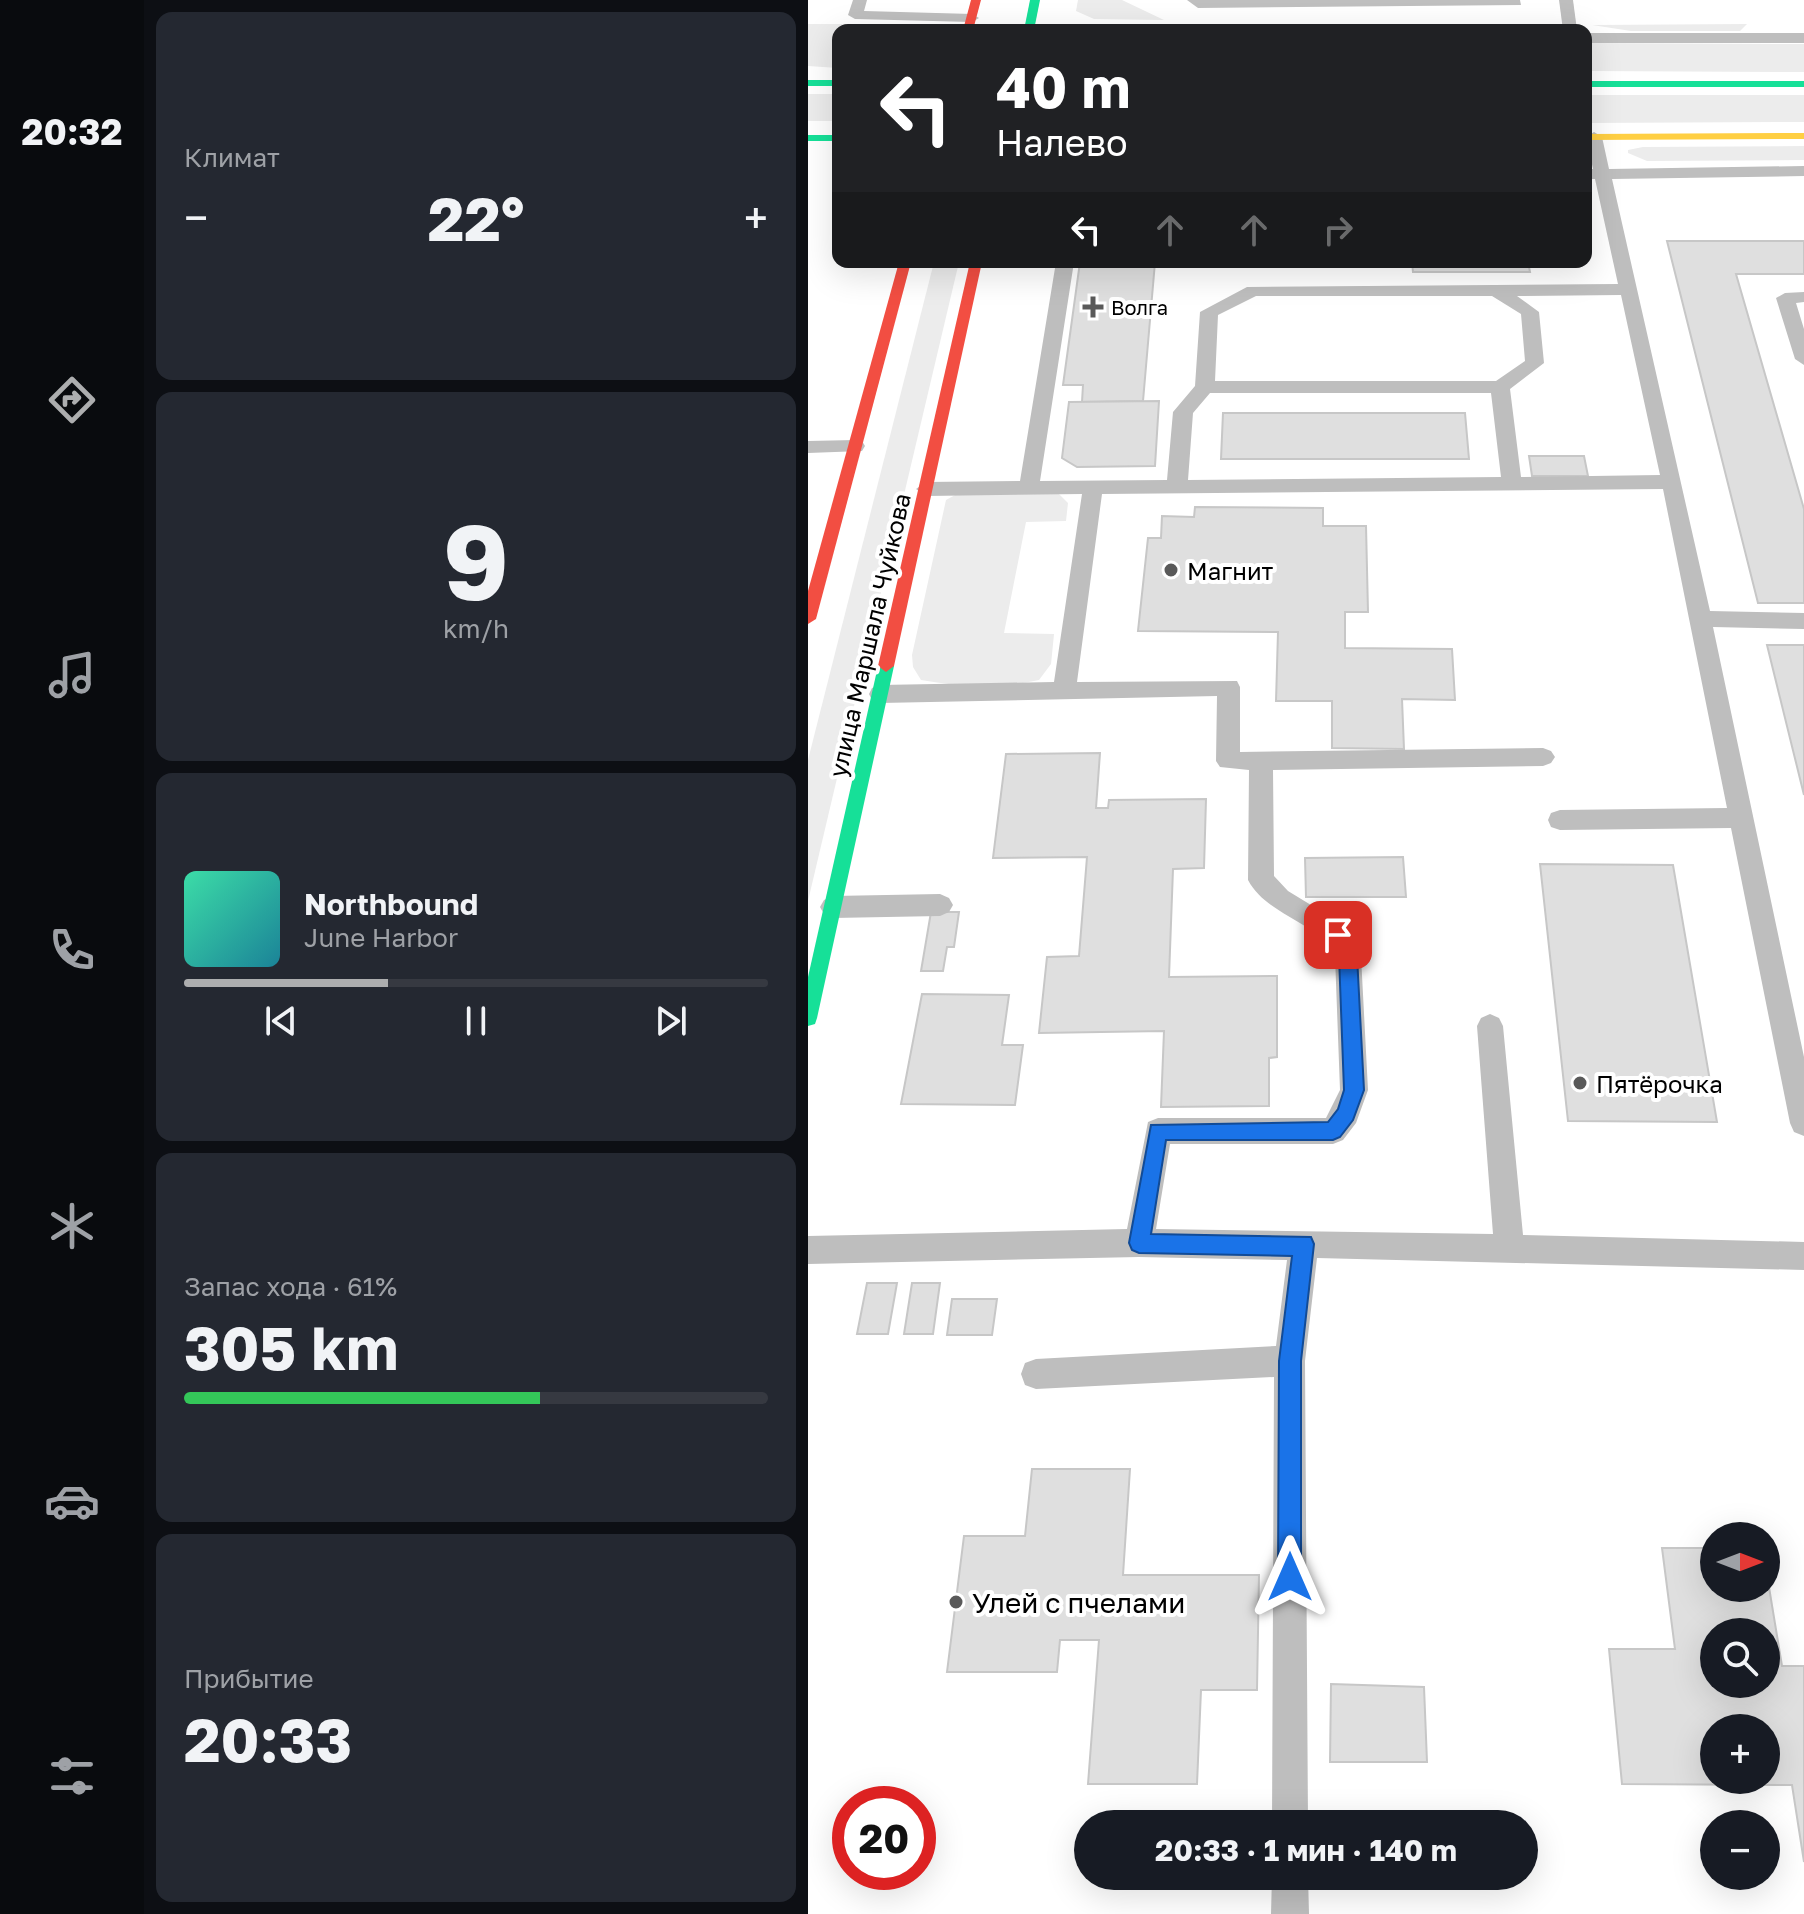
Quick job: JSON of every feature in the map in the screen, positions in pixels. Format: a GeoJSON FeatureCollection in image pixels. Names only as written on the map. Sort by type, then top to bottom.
{"type":"FeatureCollection","features":[{"type":"Feature","properties":{"kind":"main road"},"geometry":{"type":"LineString","coordinates":[[1030,24],[1035,0]]}},
{"type":"Feature","properties":{"kind":"main road"},"geometry":{"type":"LineString","coordinates":[[808,83],[832,83]]}},
{"type":"Feature","properties":{"kind":"main road"},"geometry":{"type":"LineString","coordinates":[[1592,84],[1804,84]]}},
{"type":"Feature","properties":{"kind":"main road"},"geometry":{"type":"LineString","coordinates":[[1592,137],[1804,136]]}},
{"type":"Feature","properties":{"kind":"main road"},"geometry":{"type":"LineString","coordinates":[[808,138],[832,138]]}},
{"type":"Feature","properties":{"kind":"main road"},"geometry":{"type":"LineString","coordinates":[[808,619],[903,268]]}},
{"type":"Feature","properties":{"kind":"main road","name":"улица Маршала Чуйкова"},"geometry":{"type":"LineString","coordinates":[[808,1018],[975,268]]}},
{"type":"Feature","properties":{"kind":"lane"},"geometry":{"type":"LineString","coordinates":[[860,0],[855,15],[972,16]]}},
{"type":"Feature","properties":{"kind":"lane"},"geometry":{"type":"LineString","coordinates":[[1566,0],[1569,24]]}},
{"type":"Feature","properties":{"kind":"lane"},"geometry":{"type":"LineString","coordinates":[[1592,38],[1804,38]]}},
{"type":"Feature","properties":{"kind":"lane"},"geometry":{"type":"LineString","coordinates":[[1804,171],[1593,173],[1627,289],[1672,482],[1804,1123]]}},
{"type":"Feature","properties":{"kind":"lane"},"geometry":{"type":"LineString","coordinates":[[1029,488],[1064,268]]}},
{"type":"Feature","properties":{"kind":"lane"},"geometry":{"type":"LineString","coordinates":[[1177,487],[1183,412],[1205,387],[1209,312],[1253,291],[1627,289]]}},
{"type":"Feature","properties":{"kind":"lane"},"geometry":{"type":"LineString","coordinates":[[1205,387],[1500,387],[1535,363],[1530,312],[1496,291]]}},
{"type":"Feature","properties":{"kind":"lane"},"geometry":{"type":"LineString","coordinates":[[1804,297],[1785,298],[1804,359]]}},
{"type":"Feature","properties":{"kind":"lane"},"geometry":{"type":"LineString","coordinates":[[1500,387],[1512,483]]}},
{"type":"Feature","properties":{"kind":"lane"},"geometry":{"type":"LineString","coordinates":[[808,447],[855,446]]}},
{"type":"Feature","properties":{"kind":"lane"},"geometry":{"type":"LineString","coordinates":[[926,489],[1672,482]]}},
{"type":"Feature","properties":{"kind":"lane"},"geometry":{"type":"LineString","coordinates":[[1064,690],[1093,488]]}},
{"type":"Feature","properties":{"kind":"lane"},"geometry":{"type":"LineString","coordinates":[[1700,619],[1804,621]]}},
{"type":"Feature","properties":{"kind":"lane"},"geometry":{"type":"LineString","coordinates":[[880,694],[1229,687],[1228,761],[1543,757]]}},
{"type":"Feature","properties":{"kind":"lane"},"geometry":{"type":"LineString","coordinates":[[1139,1243],[1158,1131],[1333,1131],[1346,1114],[1354,1090],[1348,956],[1338,935],[1279,898],[1261,880],[1261,761]]}},
{"type":"Feature","properties":{"kind":"lane"},"geometry":{"type":"LineString","coordinates":[[1560,820],[1741,818]]}},
{"type":"Feature","properties":{"kind":"lane"},"geometry":{"type":"LineString","coordinates":[[833,907],[940,905]]}},
{"type":"Feature","properties":{"kind":"lane"},"geometry":{"type":"LineString","coordinates":[[1490,1026],[1509,1247]]}},
{"type":"Feature","properties":{"kind":"lane"},"geometry":{"type":"LineString","coordinates":[[808,1250],[1139,1243],[1277,1247],[1304,1244],[1509,1247],[1804,1256]]}},
{"type":"Feature","properties":{"kind":"lane"},"geometry":{"type":"LineString","coordinates":[[1290,1810],[1290,1361],[1304,1244]]}},
{"type":"Feature","properties":{"kind":"lane"},"geometry":{"type":"LineString","coordinates":[[1036,1374],[1290,1361]]}},
{"type":"Feature","properties":{"kind":"lane"},"geometry":{"type":"LineString","coordinates":[[1290,1890],[1290,1914]]}},
{"type":"Feature","properties":{"kind":"shaded area"},"geometry":{"type":"Polygon","coordinates":[[[1078,0],[1122,0],[1164,20],[1094,19],[1076,11],[1078,0]]]}},
{"type":"Feature","properties":{"kind":"shaded area"},"geometry":{"type":"Polygon","coordinates":[[[1187,0],[1520,0],[1521,5],[1198,8],[1187,0]]]}},
{"type":"Feature","properties":{"kind":"shaded area"},"geometry":{"type":"Polygon","coordinates":[[[808,24],[832,24],[832,68],[808,66],[808,24]]]}},
{"type":"Feature","properties":{"kind":"shaded area"},"geometry":{"type":"Polygon","coordinates":[[[1747,24],[1740,31],[1631,31],[1592,25],[1747,24]]]}},
{"type":"Feature","properties":{"kind":"shaded area"},"geometry":{"type":"Polygon","coordinates":[[[1592,43],[1804,44],[1804,72],[1592,71],[1592,43]]]}},
{"type":"Feature","properties":{"kind":"shaded area"},"geometry":{"type":"Polygon","coordinates":[[[808,94],[832,94],[832,121],[808,121],[808,94]]]}},
{"type":"Feature","properties":{"kind":"shaded area"},"geometry":{"type":"Polygon","coordinates":[[[1592,95],[1804,95],[1804,122],[1592,123],[1592,95]]]}},
{"type":"Feature","properties":{"kind":"shaded area"},"geometry":{"type":"Polygon","coordinates":[[[1804,146],[1804,160],[1647,161],[1628,153],[1628,150],[1643,147],[1804,146]]]}},
{"type":"Feature","properties":{"kind":"shaded area"},"geometry":{"type":"Polygon","coordinates":[[[932,268],[958,268],[808,901],[808,760],[932,268]]]}},
{"type":"Feature","properties":{"kind":"shaded area"},"geometry":{"type":"Polygon","coordinates":[[[957,494],[1059,494],[1068,503],[1066,521],[1026,522],[1004,633],[1054,634],[1051,664],[1039,680],[994,686],[951,684],[921,680],[913,667],[912,655],[946,500],[957,494]]]}},
{"type":"Feature","properties":{"kind":"building"},"geometry":{"type":"Polygon","coordinates":[[[1667,241],[1804,241],[1804,274],[1736,274],[1804,509],[1804,603],[1758,603],[1667,241]]]}},
{"type":"Feature","properties":{"kind":"building"},"geometry":{"type":"Polygon","coordinates":[[[1079,268],[1154,268],[1143,401],[1082,402],[1083,385],[1063,385],[1079,268]]]}},
{"type":"Feature","properties":{"kind":"building"},"geometry":{"type":"Polygon","coordinates":[[[1413,268],[1529,268],[1530,272],[1413,272],[1413,268]]]}},
{"type":"Feature","properties":{"kind":"building"},"geometry":{"type":"Polygon","coordinates":[[[1159,401],[1155,466],[1077,467],[1062,458],[1069,402],[1159,401]]]}},
{"type":"Feature","properties":{"kind":"building"},"geometry":{"type":"Polygon","coordinates":[[[1223,413],[1465,413],[1469,459],[1221,459],[1223,413]]]}},
{"type":"Feature","properties":{"kind":"building"},"geometry":{"type":"Polygon","coordinates":[[[1529,456],[1584,456],[1588,476],[1532,476],[1529,456]]]}},
{"type":"Feature","properties":{"kind":"building"},"geometry":{"type":"Polygon","coordinates":[[[1195,507],[1323,508],[1323,526],[1366,526],[1368,612],[1345,612],[1345,648],[1452,649],[1455,700],[1402,699],[1404,749],[1332,748],[1332,701],[1276,701],[1278,632],[1138,631],[1148,538],[1161,538],[1162,516],[1194,517],[1195,507]]]}},
{"type":"Feature","properties":{"kind":"building"},"geometry":{"type":"Polygon","coordinates":[[[1767,645],[1804,645],[1804,795],[1767,645]]]}},
{"type":"Feature","properties":{"kind":"building"},"geometry":{"type":"Polygon","coordinates":[[[1100,753],[1096,808],[1108,808],[1109,800],[1206,799],[1204,868],[1173,869],[1169,977],[1277,976],[1277,1057],[1269,1058],[1269,1106],[1161,1107],[1164,1031],[1039,1033],[1047,957],[1079,956],[1087,857],[993,858],[1006,754],[1100,753]]]}},
{"type":"Feature","properties":{"kind":"building"},"geometry":{"type":"Polygon","coordinates":[[[1403,857],[1406,897],[1306,897],[1305,858],[1403,857]]]}},
{"type":"Feature","properties":{"kind":"building"},"geometry":{"type":"Polygon","coordinates":[[[1540,864],[1673,865],[1717,1122],[1568,1121],[1540,864]]]}},
{"type":"Feature","properties":{"kind":"building"},"geometry":{"type":"Polygon","coordinates":[[[931,912],[959,912],[954,947],[947,947],[943,971],[921,971],[931,912]]]}},
{"type":"Feature","properties":{"kind":"building"},"geometry":{"type":"Polygon","coordinates":[[[922,994],[1009,995],[1002,1045],[1023,1045],[1015,1105],[901,1104],[922,994]]]}},
{"type":"Feature","properties":{"kind":"building"},"geometry":{"type":"Polygon","coordinates":[[[867,1283],[897,1283],[888,1334],[857,1334],[867,1283]]]}},
{"type":"Feature","properties":{"kind":"building"},"geometry":{"type":"Polygon","coordinates":[[[912,1283],[940,1283],[933,1334],[904,1334],[912,1283]]]}},
{"type":"Feature","properties":{"kind":"building"},"geometry":{"type":"Polygon","coordinates":[[[952,1299],[997,1299],[992,1335],[947,1335],[952,1299]]]}},
{"type":"Feature","properties":{"kind":"building"},"geometry":{"type":"Polygon","coordinates":[[[1032,1469],[1130,1469],[1123,1575],[1259,1575],[1257,1690],[1201,1690],[1197,1784],[1088,1784],[1099,1640],[1060,1640],[1057,1672],[947,1672],[964,1536],[1025,1536],[1032,1469]]]}},
{"type":"Feature","properties":{"kind":"building"},"geometry":{"type":"Polygon","coordinates":[[[1662,1548],[1700,1548],[1700,1602],[1771,1602],[1774,1618],[1700,1618],[1700,1698],[1780,1698],[1780,1654],[1782,1666],[1804,1666],[1804,1862],[1792,1785],[1780,1785],[1780,1714],[1700,1714],[1700,1784],[1622,1784],[1609,1649],[1675,1649],[1662,1548]]]}},
{"type":"Feature","properties":{"kind":"building"},"geometry":{"type":"Polygon","coordinates":[[[1331,1684],[1424,1687],[1427,1762],[1330,1762],[1331,1684]]]}},
{"type":"Feature","properties":{"kind":"traffic: fast"},"geometry":{"type":"LineString","coordinates":[[1030,24],[1035,0]]}},
{"type":"Feature","properties":{"kind":"traffic: fast"},"geometry":{"type":"LineString","coordinates":[[808,83],[832,83]]}},
{"type":"Feature","properties":{"kind":"traffic: fast"},"geometry":{"type":"LineString","coordinates":[[1592,84],[1804,84]]}},
{"type":"Feature","properties":{"kind":"traffic: fast"},"geometry":{"type":"LineString","coordinates":[[808,138],[832,138]]}},
{"type":"Feature","properties":{"kind":"traffic: fast"},"geometry":{"type":"LineString","coordinates":[[808,1018],[886,666]]}},
{"type":"Feature","properties":{"kind":"traffic: slow"},"geometry":{"type":"LineString","coordinates":[[1592,137],[1804,136]]}},
{"type":"Feature","properties":{"kind":"traffic: jam"},"geometry":{"type":"LineString","coordinates":[[970,24],[976,0]]}},
{"type":"Feature","properties":{"kind":"traffic: jam"},"geometry":{"type":"LineString","coordinates":[[808,619],[903,268]]}},
{"type":"Feature","properties":{"kind":"traffic: jam"},"geometry":{"type":"LineString","coordinates":[[886,666],[975,268]]}},
{"type":"Feature","properties":{"kind":"place","name":"Волга"},"geometry":{"type":"Point","coordinates":[1093,307]}},
{"type":"Feature","properties":{"kind":"place","name":"Магнит"},"geometry":{"type":"Point","coordinates":[1171,570]}},
{"type":"Feature","properties":{"kind":"place","name":"Пятёрочка"},"geometry":{"type":"Point","coordinates":[1580,1083]}},
{"type":"Feature","properties":{"kind":"place","name":"Улей с пчелами"},"geometry":{"type":"Point","coordinates":[956,1602]}},
{"type":"Feature","properties":{"kind":"route"},"geometry":{"type":"LineString","coordinates":[[1290,1577],[1290,1361],[1304,1244],[1277,1247],[1139,1243],[1158,1131],[1333,1131],[1346,1114],[1354,1090],[1352,1036],[1348,956],[1338,935]]}}]}
